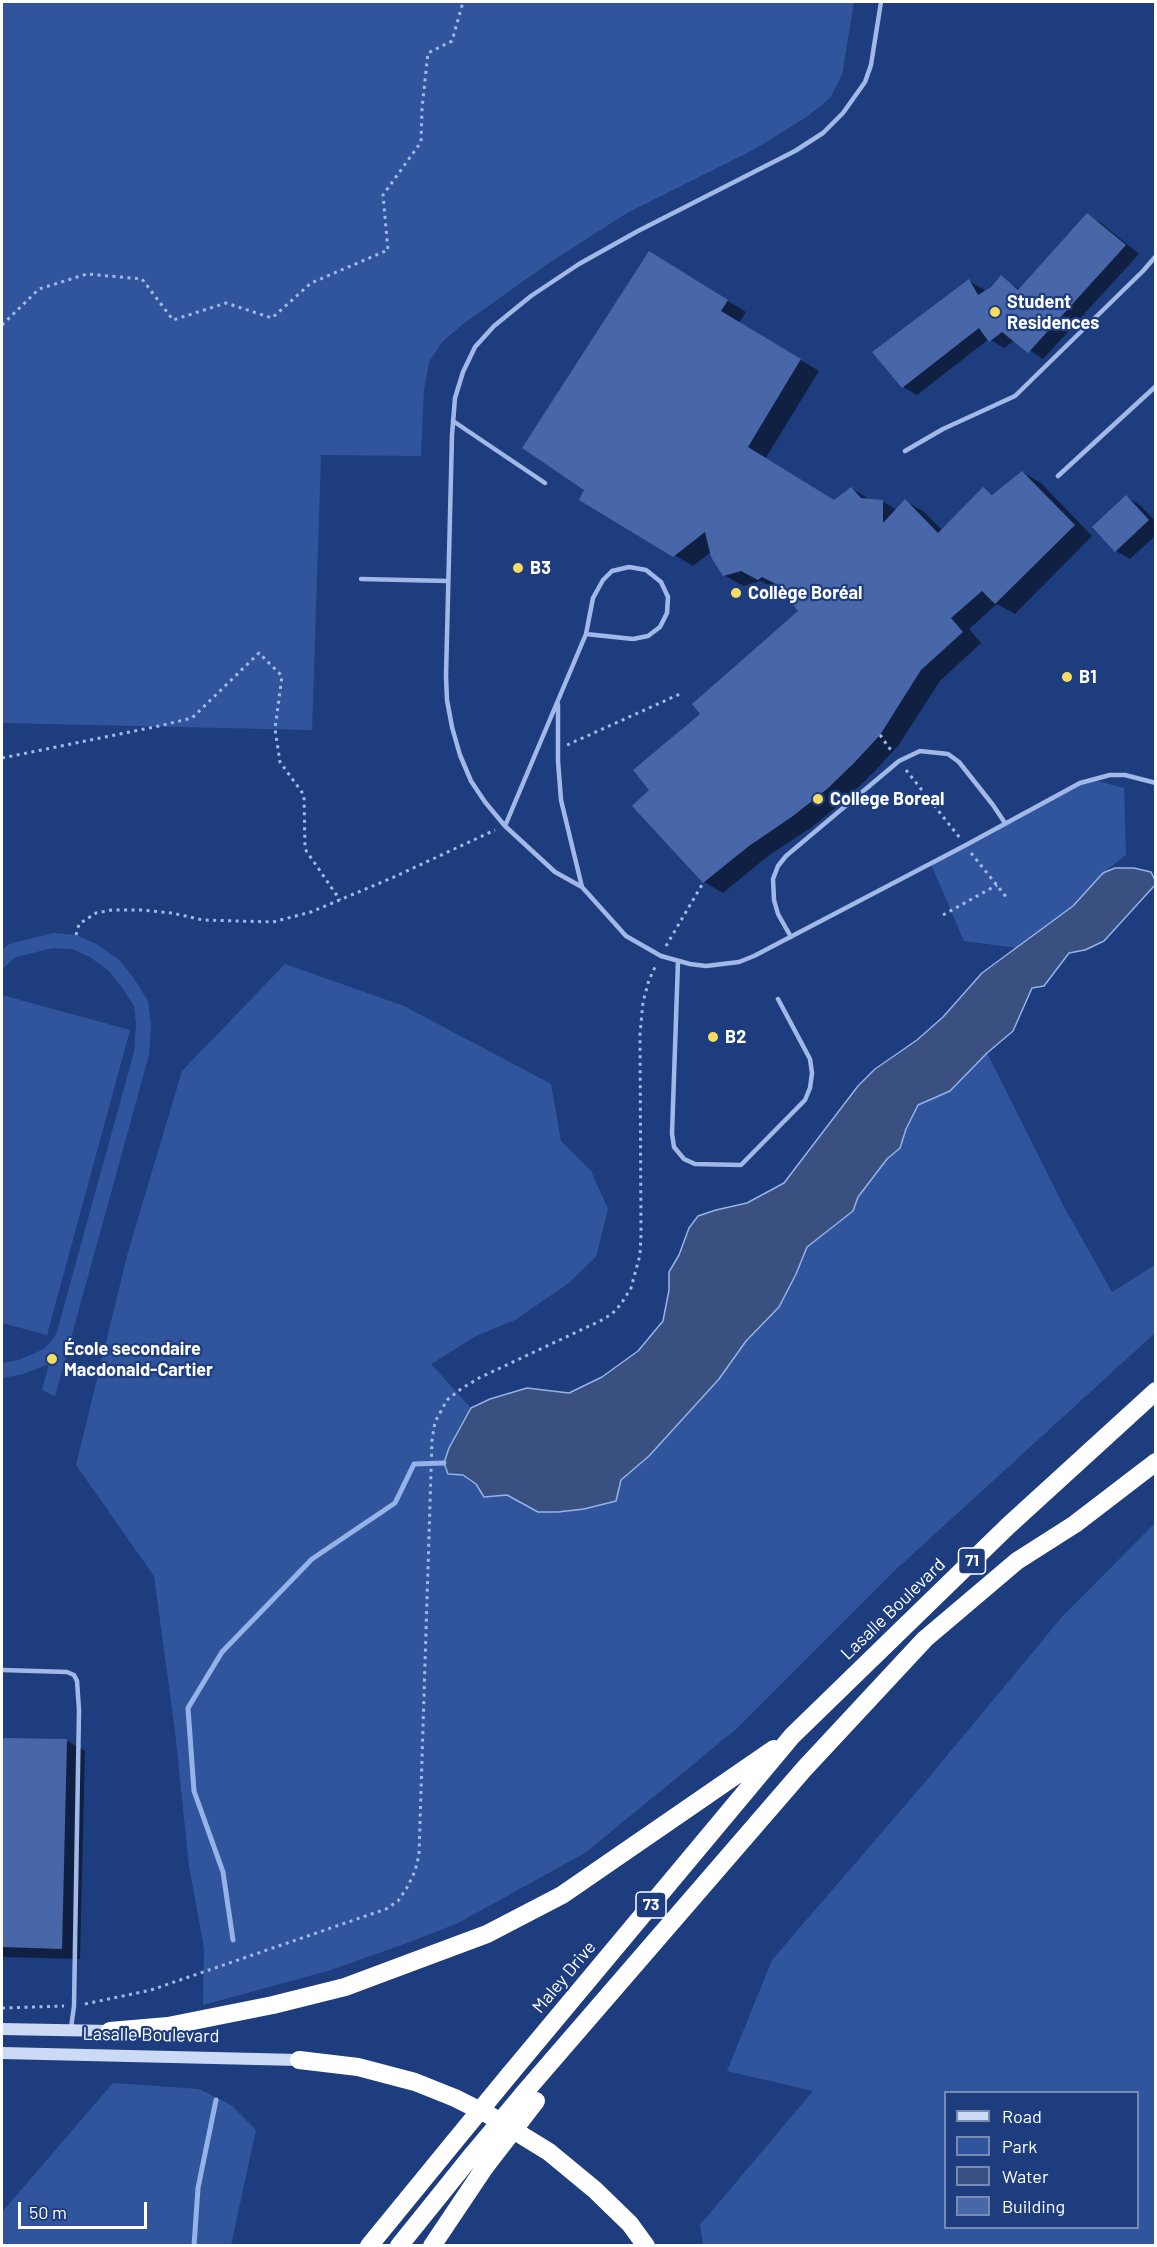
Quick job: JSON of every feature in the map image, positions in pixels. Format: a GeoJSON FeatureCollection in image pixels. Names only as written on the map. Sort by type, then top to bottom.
{"type":"FeatureCollection","features":[{"type":"Feature","properties":{"kind":"highway","name":"Lasalle Boulevard"},"geometry":{"type":"LineString","coordinates":[[792,1736],[1008,1526],[1155,1391]]}},
{"type":"Feature","properties":{"kind":"highway","name":"71"},"geometry":{"type":"LineString","coordinates":[[479,2161],[588,2018],[804,1769],[925,1639],[1017,1561],[1075,1524],[1155,1462]]}},
{"type":"Feature","properties":{"kind":"highway"},"geometry":{"type":"LineString","coordinates":[[110,2031],[168,2026],[273,2005],[345,1987],[487,1934],[562,1895],[792,1736]]}},
{"type":"Feature","properties":{"kind":"highway","name":"Maley Drive"},"geometry":{"type":"LineString","coordinates":[[369,2246],[792,1736]]}},
{"type":"Feature","properties":{"kind":"highway"},"geometry":{"type":"LineString","coordinates":[[299,2060],[358,2067],[415,2082],[489,2115],[549,2152],[595,2190],[630,2224],[646,2246]]}},
{"type":"Feature","properties":{"kind":"highway"},"geometry":{"type":"LineString","coordinates":[[399,2246],[479,2161]]}},
{"type":"Feature","properties":{"kind":"highway"},"geometry":{"type":"LineString","coordinates":[[432,2246],[479,2161]]}},
{"type":"Feature","properties":{"kind":"main road","name":"Lasalle Boulevard"},"geometry":{"type":"LineString","coordinates":[[2,2029],[110,2031]]}},
{"type":"Feature","properties":{"kind":"main road","name":"Lasalle Boulevard"},"geometry":{"type":"LineString","coordinates":[[2,2053],[299,2060]]}},
{"type":"Feature","properties":{"kind":"lane"},"geometry":{"type":"LineString","coordinates":[[880,2],[871,65],[865,82],[823,133],[795,151],[638,231],[579,264],[531,296],[494,326],[475,348],[463,372],[455,398],[446,676],[452,727],[471,781],[505,826],[555,872],[582,887],[626,936],[661,956],[678,962],[706,966],[739,962],[791,937],[966,846],[1080,783],[1095,777],[1125,776],[1155,783]]}},
{"type":"Feature","properties":{"kind":"lane"},"geometry":{"type":"LineString","coordinates":[[905,451],[943,429],[1015,396],[1135,280],[1155,256]]}},
{"type":"Feature","properties":{"kind":"lane"},"geometry":{"type":"LineString","coordinates":[[1058,476],[1155,386]]}},
{"type":"Feature","properties":{"kind":"lane"},"geometry":{"type":"LineString","coordinates":[[453,421],[545,483]]}},
{"type":"Feature","properties":{"kind":"lane"},"geometry":{"type":"LineString","coordinates":[[505,826],[586,634],[593,598],[603,580],[612,571],[629,567],[646,570],[661,582],[668,597],[667,613],[660,627],[648,636],[633,639],[586,634]]}},
{"type":"Feature","properties":{"kind":"lane"},"geometry":{"type":"LineString","coordinates":[[361,579],[448,581]]}},
{"type":"Feature","properties":{"kind":"lane"},"geometry":{"type":"LineString","coordinates":[[558,700],[561,800],[582,887]]}},
{"type":"Feature","properties":{"kind":"lane"},"geometry":{"type":"LineString","coordinates":[[791,937],[778,914],[774,900],[773,879],[778,866],[786,856],[899,761],[920,751],[948,754],[958,762],[1005,823]]}},
{"type":"Feature","properties":{"kind":"lane"},"geometry":{"type":"LineString","coordinates":[[678,962],[672,1134],[674,1147],[684,1159],[695,1164],[741,1165],[805,1100],[810,1088],[812,1073],[810,1059],[778,999]]}},
{"type":"Feature","properties":{"kind":"lane"},"geometry":{"type":"LineString","coordinates":[[2,1670],[68,1672],[74,1675],[77,1681],[79,1710],[74,1983],[70,2030]]}},
{"type":"Feature","properties":{"kind":"path"},"geometry":{"type":"LineString","coordinates":[[2,325],[39,289],[87,274],[142,279],[173,320],[226,303],[272,318],[311,283],[388,250],[382,195],[422,142],[422,108],[428,53],[452,40],[463,2]]}},
{"type":"Feature","properties":{"kind":"path"},"geometry":{"type":"LineString","coordinates":[[2,758],[192,718],[259,653],[282,676],[275,729],[280,762],[304,795],[305,849],[340,900]]}},
{"type":"Feature","properties":{"kind":"path"},"geometry":{"type":"LineString","coordinates":[[558,749],[680,694]]}},
{"type":"Feature","properties":{"kind":"path"},"geometry":{"type":"LineString","coordinates":[[880,735],[1007,897]]}},
{"type":"Feature","properties":{"kind":"path"},"geometry":{"type":"LineString","coordinates":[[76,935],[79,924],[96,913],[112,910],[171,913],[203,921],[273,922],[311,912],[340,900],[505,826]]}},
{"type":"Feature","properties":{"kind":"path"},"geometry":{"type":"LineString","coordinates":[[151,1990],[386,1909],[398,1901],[416,1871],[431,1450],[435,1422],[447,1400],[461,1389],[612,1314],[631,1288],[640,1255],[641,1235],[640,1034],[643,1002],[649,980],[661,956],[704,883]]}},
{"type":"Feature","properties":{"kind":"path"},"geometry":{"type":"LineString","coordinates":[[943,915],[997,885]]}},
{"type":"Feature","properties":{"kind":"green space"},"geometry":{"type":"Polygon","coordinates":[[[2,2],[854,2],[842,75],[830,98],[808,116],[755,149],[627,213],[549,263],[463,324],[442,342],[429,362],[424,389],[421,456],[321,455],[312,730],[2,723],[2,2]]]}},
{"type":"Feature","properties":{"kind":"green space"},"geometry":{"type":"Polygon","coordinates":[[[1086,780],[1124,788],[1126,855],[1103,873],[1073,906],[1018,948],[964,941],[931,864],[1086,780]]]}},
{"type":"Feature","properties":{"kind":"green space"},"geometry":{"type":"Polygon","coordinates":[[[53,933],[76,935],[97,944],[119,960],[148,1001],[151,1024],[149,1055],[55,1396],[42,1390],[49,1364],[23,1374],[2,1378],[2,1363],[19,1360],[44,1349],[56,1335],[134,1052],[136,1024],[134,1006],[109,971],[90,957],[72,949],[53,948],[16,957],[2,969],[2,950],[9,944],[53,933]]]}},
{"type":"Feature","properties":{"kind":"green space"},"geometry":{"type":"Polygon","coordinates":[[[285,964],[404,1006],[551,1084],[561,1141],[591,1171],[608,1209],[596,1257],[566,1285],[515,1320],[476,1336],[431,1364],[471,1408],[444,1462],[448,1474],[463,1475],[476,1484],[484,1497],[507,1495],[538,1512],[584,1509],[649,1456],[719,1379],[746,1341],[779,1307],[807,1247],[853,1211],[858,1197],[887,1159],[900,1148],[906,1129],[918,1105],[950,1091],[987,1053],[1063,1205],[1112,1292],[1155,1265],[1155,1333],[892,1573],[735,1730],[585,1853],[458,1923],[331,1970],[203,2005],[204,1948],[189,1866],[175,1731],[154,1576],[76,1465],[128,1252],[182,1071],[285,964]]]}},
{"type":"Feature","properties":{"kind":"green space"},"geometry":{"type":"Polygon","coordinates":[[[2,995],[130,1030],[47,1335],[2,1323],[2,995]]]}},
{"type":"Feature","properties":{"kind":"green space"},"geometry":{"type":"Polygon","coordinates":[[[1155,1523],[1155,2245],[703,2245],[700,2225],[813,2091],[727,2071],[772,1960],[926,1781],[1061,1618],[1155,1523]]]}},
{"type":"Feature","properties":{"kind":"green space"},"geometry":{"type":"Polygon","coordinates":[[[113,2083],[199,2089],[231,2105],[256,2130],[231,2245],[2,2245],[2,2212],[113,2083]]]}},
{"type":"Feature","properties":{"kind":"water"},"geometry":{"type":"Polygon","coordinates":[[[1115,868],[1134,868],[1151,872],[1155,885],[1104,941],[1085,950],[1069,953],[1044,986],[1032,988],[1013,1031],[987,1053],[950,1091],[918,1105],[906,1129],[900,1148],[887,1159],[858,1197],[853,1211],[807,1247],[779,1307],[746,1341],[719,1379],[649,1456],[621,1480],[616,1501],[584,1509],[538,1512],[507,1495],[484,1497],[476,1484],[463,1475],[448,1474],[444,1463],[449,1448],[471,1408],[490,1399],[527,1388],[569,1393],[602,1377],[638,1351],[663,1321],[669,1290],[669,1272],[679,1255],[689,1228],[698,1216],[747,1203],[784,1183],[858,1086],[875,1069],[917,1040],[943,1017],[982,973],[1073,906],[1103,873],[1115,868]]]}},
{"type":"Feature","properties":{"kind":"building","name":"Student Residences"},"geometry":{"type":"Polygon","coordinates":[[[1087,213],[1126,245],[1028,353],[1002,332],[989,342],[979,328],[902,388],[872,352],[969,279],[978,295],[991,287],[1001,275],[1018,290],[1087,213]]]}},
{"type":"Feature","properties":{"kind":"building"},"geometry":{"type":"Polygon","coordinates":[[[649,251],[728,300],[721,311],[801,359],[748,447],[834,500],[851,487],[861,498],[883,500],[883,523],[905,499],[938,533],[983,487],[992,495],[1022,471],[1075,525],[995,604],[982,591],[951,618],[963,632],[921,670],[880,735],[854,763],[827,789],[703,883],[632,806],[649,790],[633,770],[700,714],[692,704],[798,611],[776,584],[762,577],[758,580],[741,571],[723,576],[711,557],[705,532],[673,557],[579,500],[584,490],[522,448],[649,251]]]}},
{"type":"Feature","properties":{"kind":"building"},"geometry":{"type":"Polygon","coordinates":[[[1126,495],[1149,520],[1115,552],[1092,527],[1126,495]]]}},
{"type":"Feature","properties":{"kind":"building"},"geometry":{"type":"Polygon","coordinates":[[[2,1738],[67,1739],[62,1949],[2,1947],[2,1738]]]}},
{"type":"Feature","properties":{"kind":"waterway"},"geometry":{"type":"LineString","coordinates":[[233,1940],[223,1872],[194,1791],[188,1708],[222,1652],[312,1559],[395,1503],[414,1464],[444,1463]]}},
{"type":"Feature","properties":{"kind":"waterway"},"geometry":{"type":"LineString","coordinates":[[194,2246],[198,2188],[216,2100]]}},
{"type":"Feature","properties":{"kind":"place","name":"Student Residences"},"geometry":{"type":"Point","coordinates":[995,312]}},
{"type":"Feature","properties":{"kind":"place","name":"B3"},"geometry":{"type":"Point","coordinates":[518,568]}},
{"type":"Feature","properties":{"kind":"place","name":"Collège Boréal"},"geometry":{"type":"Point","coordinates":[736,593]}},
{"type":"Feature","properties":{"kind":"place","name":"B1"},"geometry":{"type":"Point","coordinates":[1067,677]}},
{"type":"Feature","properties":{"kind":"place","name":"College Boreal"},"geometry":{"type":"Point","coordinates":[818,799]}},
{"type":"Feature","properties":{"kind":"place","name":"B2"},"geometry":{"type":"Point","coordinates":[713,1037]}},
{"type":"Feature","properties":{"kind":"place","name":"École secondaire Macdonald-Cartier"},"geometry":{"type":"Point","coordinates":[52,1359]}}]}
